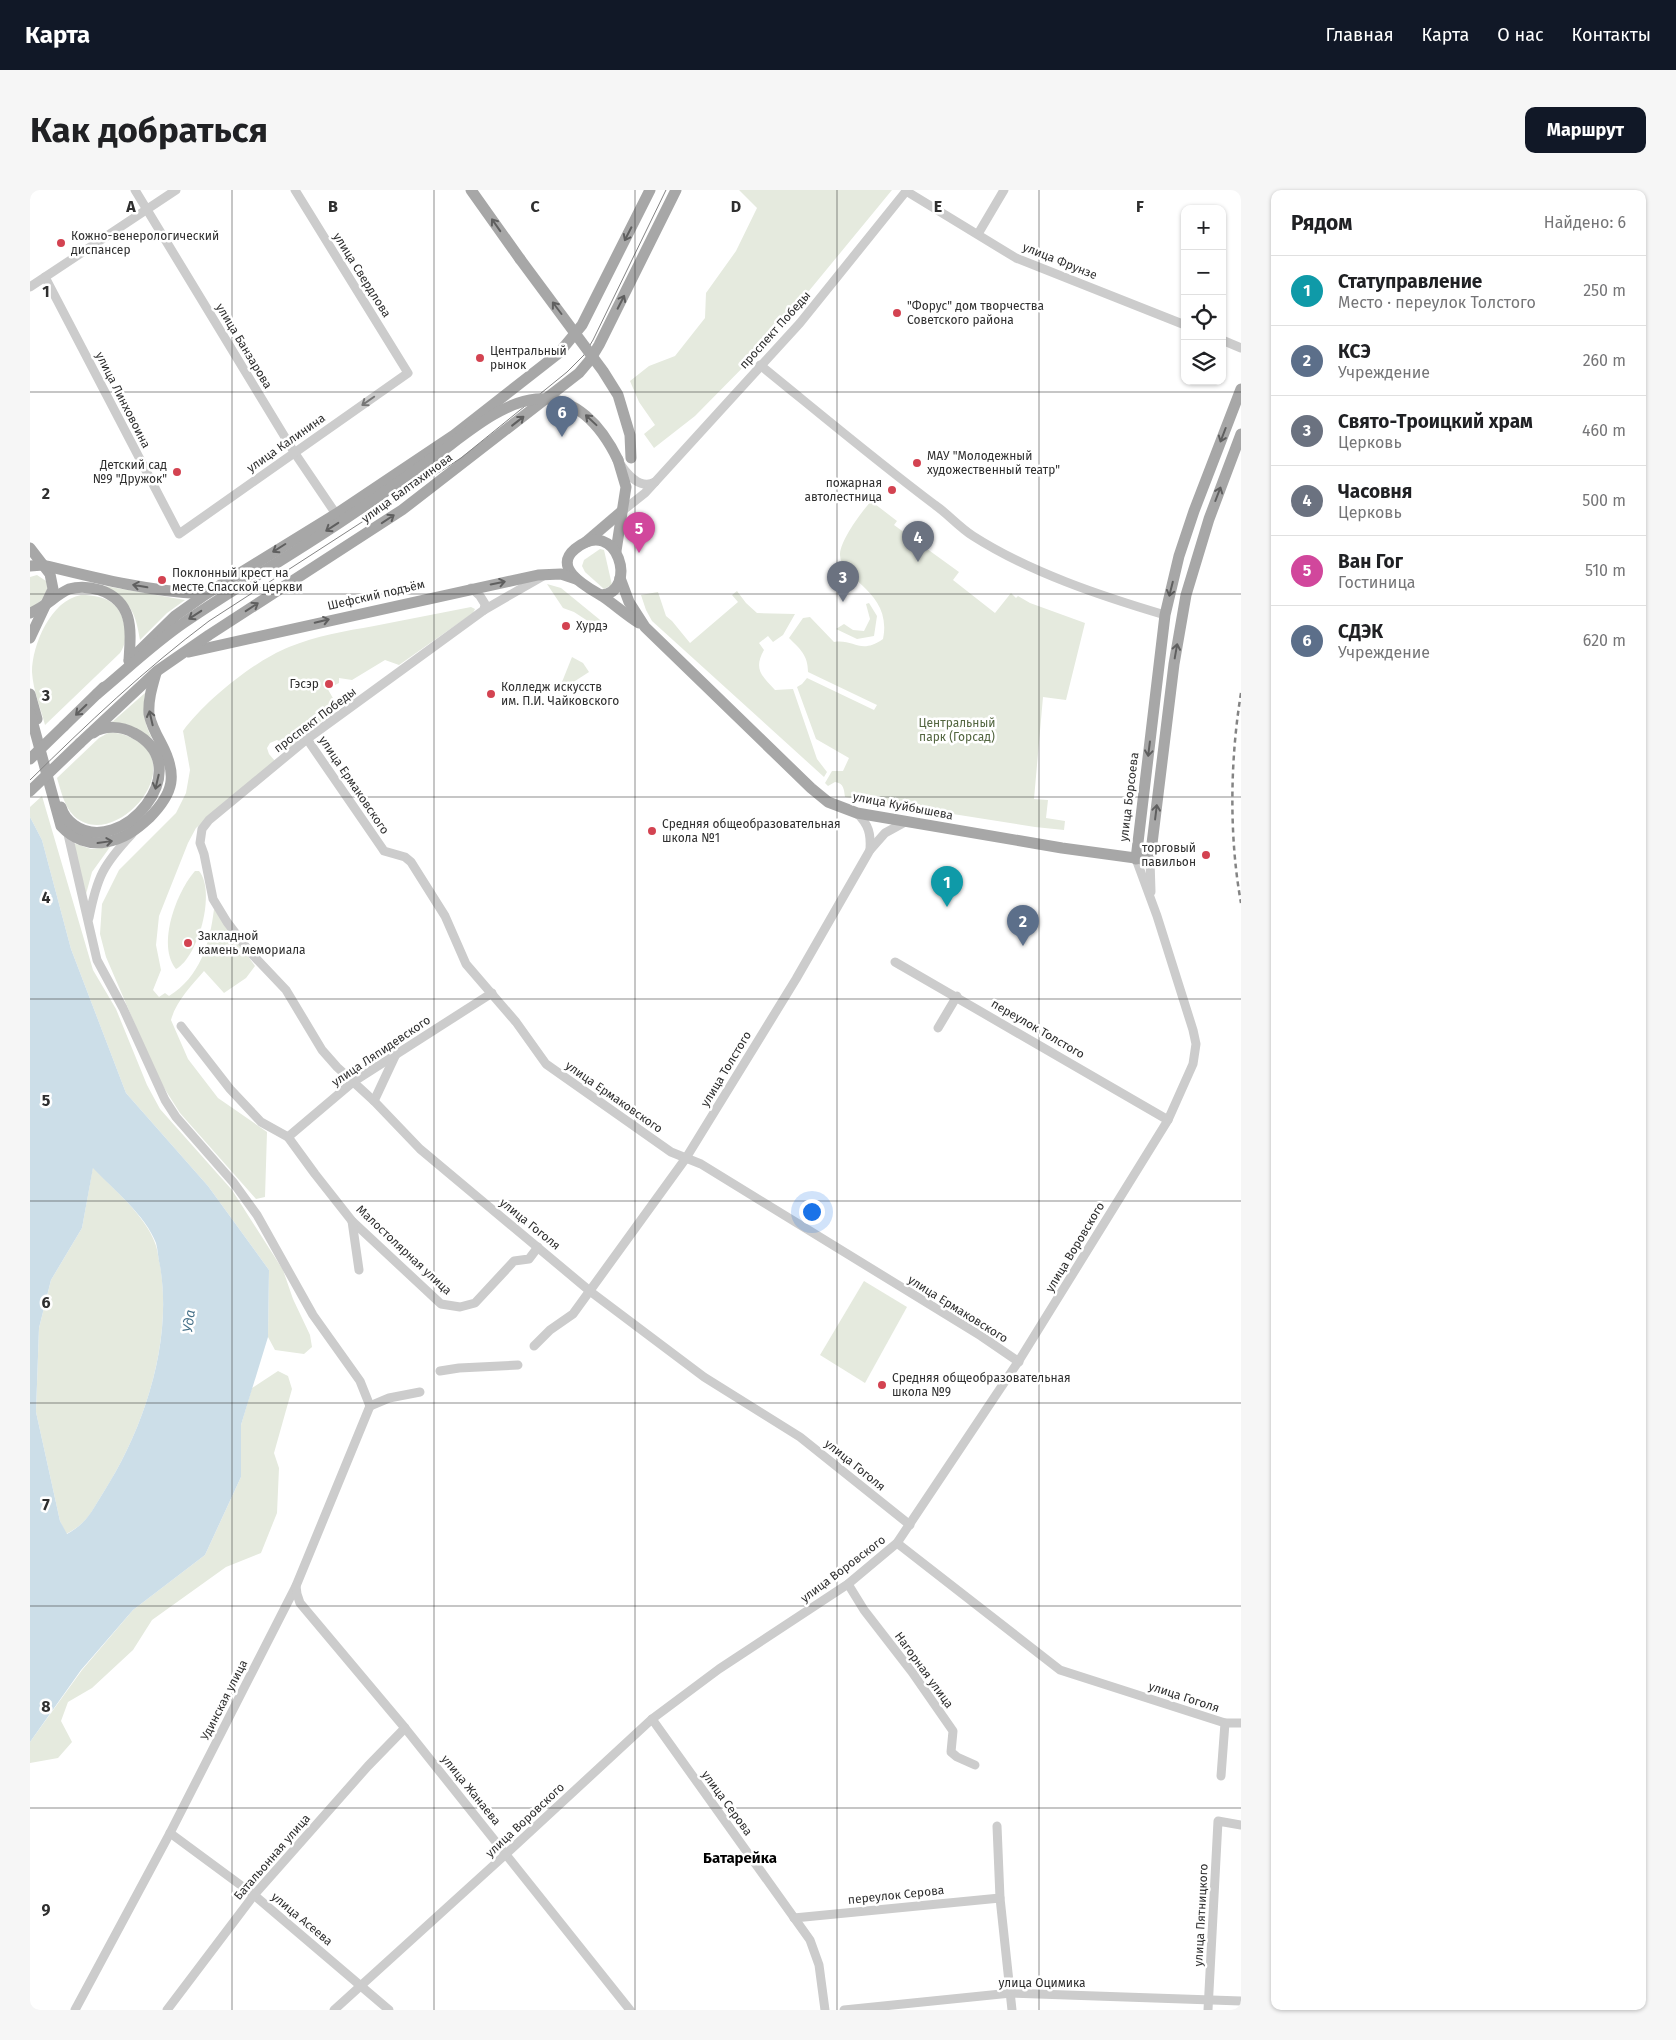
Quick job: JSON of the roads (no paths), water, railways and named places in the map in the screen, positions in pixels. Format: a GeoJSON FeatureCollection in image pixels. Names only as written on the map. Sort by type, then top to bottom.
{"type":"FeatureCollection","features":[{"type":"Feature","properties":{"kind":"main road"},"geometry":{"type":"LineString","coordinates":[[471,190],[598,364],[618,395],[630,435],[632,470],[626,487]]}},
{"type":"Feature","properties":{"kind":"main road","name":"улица Балтахинова"},"geometry":{"type":"LineString","coordinates":[[30,759],[175,616],[206,594],[336,514],[454,435],[559,353],[582,325],[650,190]]}},
{"type":"Feature","properties":{"kind":"main road","name":"улица Балтахинова"},"geometry":{"type":"LineString","coordinates":[[80,743],[157,671],[402,510],[579,373],[599,345],[676,190]]}},
{"type":"Feature","properties":{"kind":"main road","name":"улица Борсоева"},"geometry":{"type":"LineString","coordinates":[[1150,860],[1136,859],[1165,615],[1194,511],[1241,389]]}},
{"type":"Feature","properties":{"kind":"main road","name":"улица Куйбышева"},"geometry":{"type":"LineString","coordinates":[[97,694],[184,623],[351,515],[489,418],[515,405],[535,400],[572,406],[585,415],[600,429],[618,460],[626,487],[616,551],[620,567],[620,578],[629,602],[644,627]]}},
{"type":"Feature","properties":{"kind":"main road"},"geometry":{"type":"LineString","coordinates":[[1150,860],[1174,664],[1186,595],[1209,519],[1241,434]]}},
{"type":"Feature","properties":{"kind":"main road"},"geometry":{"type":"LineString","coordinates":[[576,579],[568,568],[569,558],[573,551],[584,544],[621,512]]}},
{"type":"Feature","properties":{"kind":"main road"},"geometry":{"type":"LineString","coordinates":[[584,544],[601,541],[610,544],[616,551]]}},
{"type":"Feature","properties":{"kind":"main road"},"geometry":{"type":"LineString","coordinates":[[30,548],[50,574],[53,584],[52,594],[30,638]]}},
{"type":"Feature","properties":{"kind":"main road"},"geometry":{"type":"LineString","coordinates":[[30,566],[43,566],[156,589],[206,594]]}},
{"type":"Feature","properties":{"kind":"main road","name":"Шефский подъём"},"geometry":{"type":"LineString","coordinates":[[182,653],[471,588],[548,573],[561,574],[576,579]]}},
{"type":"Feature","properties":{"kind":"main road"},"geometry":{"type":"LineString","coordinates":[[601,595],[615,591],[619,585],[620,578]]}},
{"type":"Feature","properties":{"kind":"main road","name":"улица Куйбышева"},"geometry":{"type":"LineString","coordinates":[[576,579],[644,627],[811,788],[828,802],[857,813],[905,822],[1136,859]]}},
{"type":"Feature","properties":{"kind":"main road"},"geometry":{"type":"LineString","coordinates":[[30,613],[47,605],[64,592],[79,587],[97,589],[113,596],[125,610],[131,624],[130,660]]}},
{"type":"Feature","properties":{"kind":"main road"},"geometry":{"type":"LineString","coordinates":[[30,712],[64,830],[84,841],[101,843],[118,839],[136,830],[160,807],[166,798],[172,778],[169,760],[149,716],[150,697],[157,671]]}},
{"type":"Feature","properties":{"kind":"main road"},"geometry":{"type":"LineString","coordinates":[[30,694],[62,812],[71,823],[85,830],[101,832],[119,827],[134,817],[151,798],[158,784],[160,768],[154,751],[149,744],[132,732],[106,728],[98,730],[80,743],[30,791]]}},
{"type":"Feature","properties":{"kind":"street","name":"улица Банзарова"},"geometry":{"type":"LineString","coordinates":[[134,190],[294,452],[336,514]]}},
{"type":"Feature","properties":{"kind":"street"},"geometry":{"type":"LineString","coordinates":[[30,287],[176,190]]}},
{"type":"Feature","properties":{"kind":"street","name":"улица Свердлова"},"geometry":{"type":"LineString","coordinates":[[295,190],[408,373]]}},
{"type":"Feature","properties":{"kind":"street","name":"улица Фрунзе"},"geometry":{"type":"LineString","coordinates":[[907,190],[1016,258],[1181,324]]}},
{"type":"Feature","properties":{"kind":"street","name":"проспект Победы"},"geometry":{"type":"LineString","coordinates":[[621,512],[655,482],[800,323],[907,190]]}},
{"type":"Feature","properties":{"kind":"street"},"geometry":{"type":"LineString","coordinates":[[978,234],[1004,190]]}},
{"type":"Feature","properties":{"kind":"street","name":"улица Линховоина"},"geometry":{"type":"LineString","coordinates":[[45,277],[179,534]]}},
{"type":"Feature","properties":{"kind":"street"},"geometry":{"type":"LineString","coordinates":[[1226,342],[1241,348]]}},
{"type":"Feature","properties":{"kind":"street"},"geometry":{"type":"LineString","coordinates":[[760,365],[875,460],[940,508],[972,535],[1001,552],[1052,576],[1165,615]]}},
{"type":"Feature","properties":{"kind":"street","name":"улица Калинина"},"geometry":{"type":"LineString","coordinates":[[179,534],[408,373]]}},
{"type":"Feature","properties":{"kind":"street"},"geometry":{"type":"LineString","coordinates":[[618,460],[632,470],[646,484],[655,482]]}},
{"type":"Feature","properties":{"kind":"street","name":"проспект Победы"},"geometry":{"type":"LineString","coordinates":[[209,873],[200,843],[202,829],[209,820],[307,739],[484,610],[548,573]]}},
{"type":"Feature","properties":{"kind":"street"},"geometry":{"type":"LineString","coordinates":[[471,588],[480,596],[485,604],[484,610]]}},
{"type":"Feature","properties":{"kind":"street","name":"улица Ермаковского"},"geometry":{"type":"LineString","coordinates":[[307,739],[382,848],[408,859],[443,912],[466,964],[516,1022],[546,1064],[671,1152],[701,1164],[981,1336],[1018,1362]]}},
{"type":"Feature","properties":{"kind":"street"},"geometry":{"type":"LineString","coordinates":[[62,812],[64,830],[88,921],[92,947],[123,1008],[165,1100],[176,1117],[233,1182],[256,1215],[313,1315],[360,1381],[370,1406],[389,1398],[420,1392]]}},
{"type":"Feature","properties":{"kind":"street"},"geometry":{"type":"LineString","coordinates":[[857,813],[869,828],[871,837],[870,850]]}},
{"type":"Feature","properties":{"kind":"street","name":"улица Толстого"},"geometry":{"type":"LineString","coordinates":[[534,1346],[550,1330],[573,1314],[591,1292],[686,1158],[796,979],[870,850],[885,833],[905,822]]}},
{"type":"Feature","properties":{"kind":"street"},"geometry":{"type":"LineString","coordinates":[[88,921],[100,877],[107,862],[136,830]]}},
{"type":"Feature","properties":{"kind":"street"},"geometry":{"type":"LineString","coordinates":[[1136,859],[1151,900]]}},
{"type":"Feature","properties":{"kind":"street"},"geometry":{"type":"LineString","coordinates":[[1150,860],[1151,900]]}},
{"type":"Feature","properties":{"kind":"street","name":"улица Гоголя"},"geometry":{"type":"LineString","coordinates":[[209,873],[213,899],[227,922],[249,951],[286,990],[322,1050],[420,1149],[591,1292],[704,1377],[800,1437],[910,1525]]}},
{"type":"Feature","properties":{"kind":"street","name":"улица Воровского"},"geometry":{"type":"LineString","coordinates":[[334,2010],[652,1720],[720,1669],[848,1584],[897,1543],[1018,1362],[1168,1120],[1193,1064],[1196,1044],[1193,1030],[1151,900]]}},
{"type":"Feature","properties":{"kind":"street","name":"переулок Толстого"},"geometry":{"type":"LineString","coordinates":[[895,962],[957,996],[1168,1120]]}},
{"type":"Feature","properties":{"kind":"street","name":"улица Ляпидевского"},"geometry":{"type":"LineString","coordinates":[[288,1137],[353,1082],[492,993]]}},
{"type":"Feature","properties":{"kind":"street"},"geometry":{"type":"LineString","coordinates":[[938,1028],[957,996]]}},
{"type":"Feature","properties":{"kind":"street","name":"Малостолярная улица"},"geometry":{"type":"LineString","coordinates":[[181,1026],[230,1089],[261,1122],[288,1137],[352,1221],[442,1304],[460,1307],[475,1304],[514,1261],[529,1259],[538,1247]]}},
{"type":"Feature","properties":{"kind":"street"},"geometry":{"type":"LineString","coordinates":[[374,1102],[396,1054]]}},
{"type":"Feature","properties":{"kind":"street"},"geometry":{"type":"LineString","coordinates":[[352,1221],[359,1270]]}},
{"type":"Feature","properties":{"kind":"street"},"geometry":{"type":"LineString","coordinates":[[440,1371],[459,1368],[518,1365]]}},
{"type":"Feature","properties":{"kind":"street","name":"Удинская улица"},"geometry":{"type":"LineString","coordinates":[[75,2010],[170,1833],[296,1586],[370,1406]]}},
{"type":"Feature","properties":{"kind":"street","name":"улица Гоголя"},"geometry":{"type":"LineString","coordinates":[[897,1543],[1060,1670],[1225,1724],[1241,1723]]}},
{"type":"Feature","properties":{"kind":"street","name":"Нагорная улица"},"geometry":{"type":"LineString","coordinates":[[848,1584],[864,1610],[912,1672],[953,1731],[951,1752],[957,1757],[975,1765]]}},
{"type":"Feature","properties":{"kind":"street","name":"улица Жанаева"},"geometry":{"type":"LineString","coordinates":[[296,1586],[296,1594],[300,1603],[405,1728],[630,2010]]}},
{"type":"Feature","properties":{"kind":"street","name":"улица Серова"},"geometry":{"type":"LineString","coordinates":[[652,1720],[810,1940],[819,1965],[824,2010]]}},
{"type":"Feature","properties":{"kind":"street"},"geometry":{"type":"LineString","coordinates":[[1221,1776],[1225,1724]]}},
{"type":"Feature","properties":{"kind":"street","name":"Батальонная улица"},"geometry":{"type":"LineString","coordinates":[[167,2010],[254,1894],[368,1766],[405,1728]]}},
{"type":"Feature","properties":{"kind":"street","name":"улица Пятницкого"},"geometry":{"type":"LineString","coordinates":[[1208,2010],[1218,1821],[1241,1825]]}},
{"type":"Feature","properties":{"kind":"street"},"geometry":{"type":"LineString","coordinates":[[998,1826],[1000,1898],[1012,2010]]}},
{"type":"Feature","properties":{"kind":"street","name":"улица Асеева"},"geometry":{"type":"LineString","coordinates":[[170,1833],[254,1894],[389,2010]]}},
{"type":"Feature","properties":{"kind":"street","name":"переулок Серова"},"geometry":{"type":"LineString","coordinates":[[794,1918],[1000,1898]]}},
{"type":"Feature","properties":{"kind":"street","name":"улица Оцимика"},"geometry":{"type":"LineString","coordinates":[[844,2010],[1011,1993],[1241,2000]]}},
{"type":"Feature","properties":{"kind":"water","name":"Уда"},"geometry":{"type":"Polygon","coordinates":[[[30,817],[42,840],[71,949],[126,1093],[208,1186],[269,1270],[268,1337],[241,1425],[241,1477],[205,1555],[133,1610],[81,1670],[30,1742],[30,817]],[[93,1168],[82,1228],[51,1280],[39,1328],[36,1412],[60,1521],[67,1534],[79,1526],[92,1511],[118,1468],[131,1441],[152,1384],[162,1325],[163,1295],[156,1243],[137,1213],[93,1168]]]}},
{"type":"Feature","properties":{"kind":"tram line"},"geometry":{"type":"LineString","coordinates":[[30,780],[73,738],[185,639],[209,621],[461,458],[567,372],[584,355],[593,340],[666,190]]}},
{"type":"Feature","properties":{"kind":"railway"},"geometry":{"type":"LineString","coordinates":[[1241,693],[1237,719],[1232,798],[1234,852],[1241,903]]}},
{"type":"Feature","properties":{"kind":"place","name":"Кожно-венерологический диспансер"},"geometry":{"type":"Point","coordinates":[61,243]}},
{"type":"Feature","properties":{"kind":"place","name":"\"Форус\" дом творчества Советского района"},"geometry":{"type":"Point","coordinates":[897,313]}},
{"type":"Feature","properties":{"kind":"place","name":"Центральный рынок"},"geometry":{"type":"Point","coordinates":[480,358]}},
{"type":"Feature","properties":{"kind":"place","name":"СДЭК"},"geometry":{"type":"Point","coordinates":[562,437]}},
{"type":"Feature","properties":{"kind":"place","name":"МАУ \"Молодежный художественный театр\""},"geometry":{"type":"Point","coordinates":[917,463]}},
{"type":"Feature","properties":{"kind":"place","name":"Детский сад №9 \"Дружок\""},"geometry":{"type":"Point","coordinates":[177,472]}},
{"type":"Feature","properties":{"kind":"place","name":"пожарная автолестница"},"geometry":{"type":"Point","coordinates":[892,490]}},
{"type":"Feature","properties":{"kind":"place","name":"Ван Гог"},"geometry":{"type":"Point","coordinates":[639,553]}},
{"type":"Feature","properties":{"kind":"place","name":"Часовня"},"geometry":{"type":"Point","coordinates":[918,562]}},
{"type":"Feature","properties":{"kind":"place","name":"Поклонный крест на месте Спасской церкви"},"geometry":{"type":"Point","coordinates":[162,580]}},
{"type":"Feature","properties":{"kind":"place","name":"Свято-Троицкий храм"},"geometry":{"type":"Point","coordinates":[843,602]}},
{"type":"Feature","properties":{"kind":"place","name":"Хурдэ"},"geometry":{"type":"Point","coordinates":[566,626]}},
{"type":"Feature","properties":{"kind":"place","name":"Гэсэр"},"geometry":{"type":"Point","coordinates":[329,684]}},
{"type":"Feature","properties":{"kind":"place","name":"Колледж искусств им. П.И. Чайковского"},"geometry":{"type":"Point","coordinates":[491,694]}},
{"type":"Feature","properties":{"kind":"place","name":"Средняя общеобразовательная школа №1"},"geometry":{"type":"Point","coordinates":[652,831]}},
{"type":"Feature","properties":{"kind":"place","name":"торговый павильон"},"geometry":{"type":"Point","coordinates":[1206,855]}},
{"type":"Feature","properties":{"kind":"place","name":"Статуправление"},"geometry":{"type":"Point","coordinates":[947,907]}},
{"type":"Feature","properties":{"kind":"place","name":"Закладной камень мемориала"},"geometry":{"type":"Point","coordinates":[188,943]}},
{"type":"Feature","properties":{"kind":"place","name":"КСЭ"},"geometry":{"type":"Point","coordinates":[1023,946]}},
{"type":"Feature","properties":{"kind":"place","name":"Средняя общеобразовательная школа №9"},"geometry":{"type":"Point","coordinates":[882,1385]}},
{"type":"Feature","properties":{"kind":"district","name":"Батарейка"},"geometry":{"type":"Point","coordinates":[740,1858]}},
{"type":"Feature","properties":{"kind":"park label","name":"Центральный парк (Горсад)"},"geometry":{"type":"Point","coordinates":[957,730]}}]}
